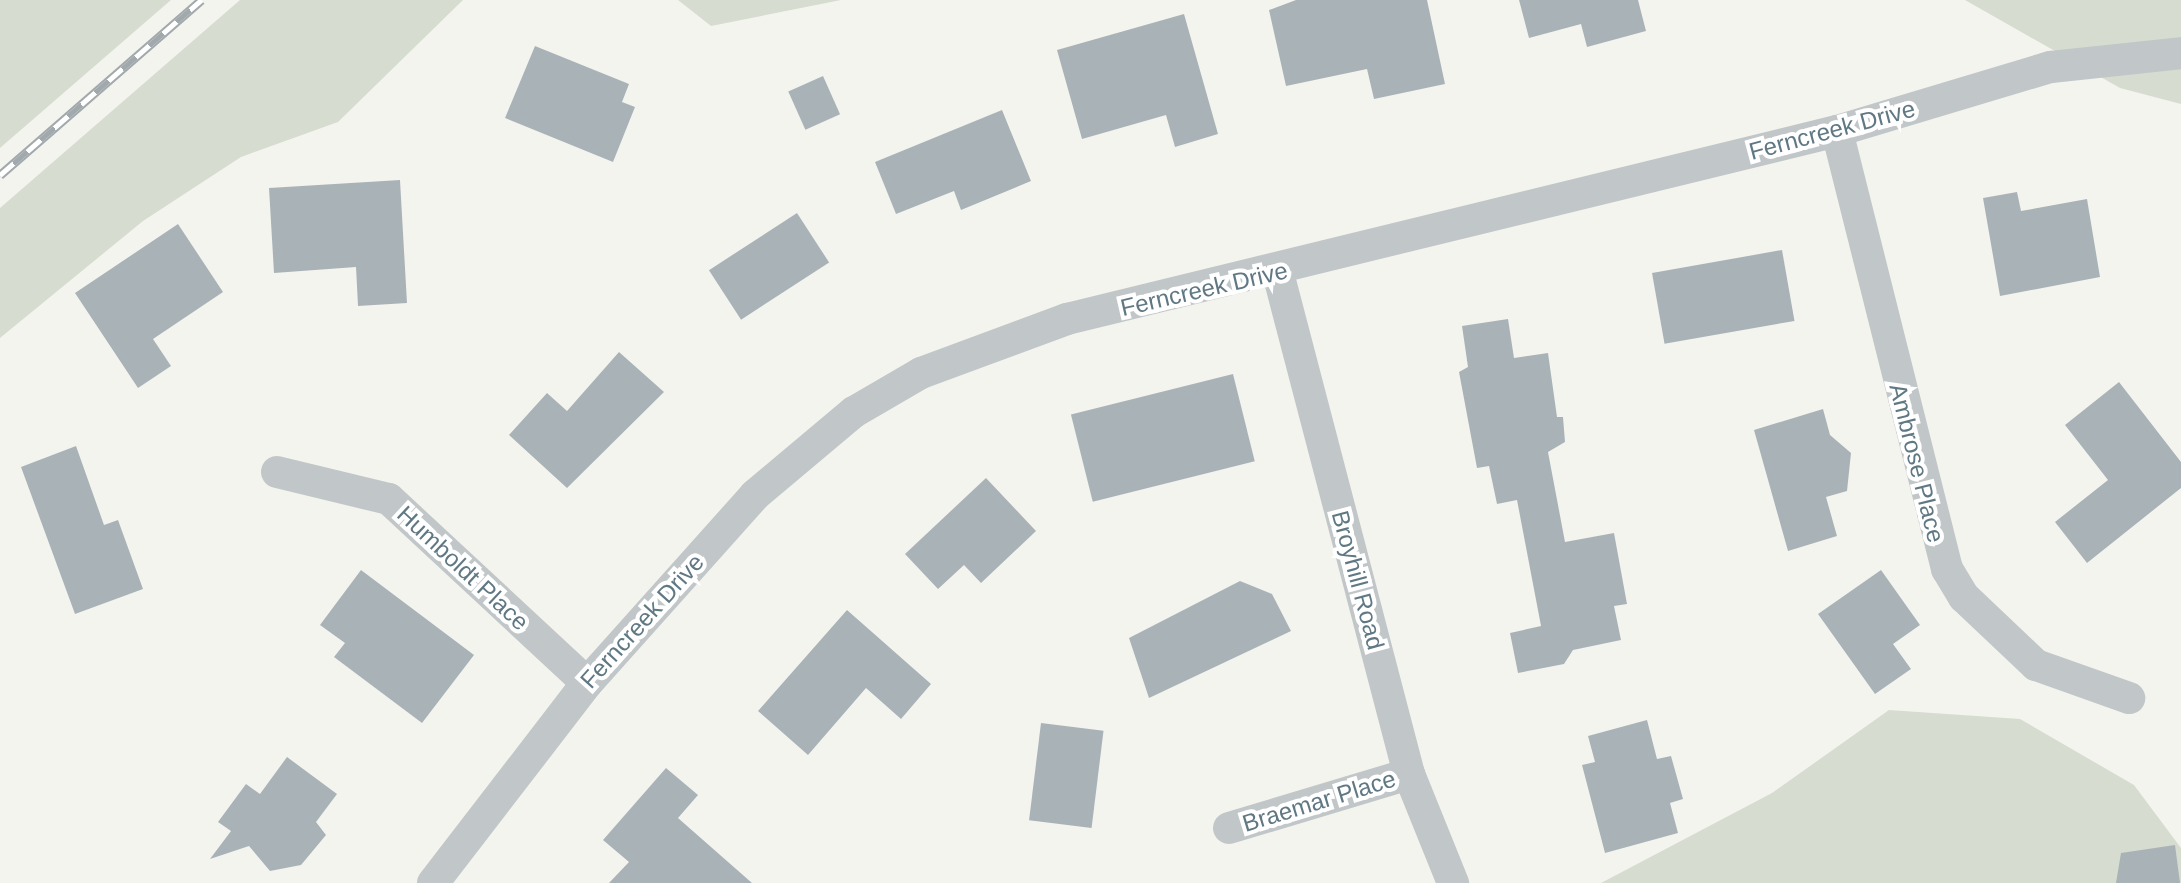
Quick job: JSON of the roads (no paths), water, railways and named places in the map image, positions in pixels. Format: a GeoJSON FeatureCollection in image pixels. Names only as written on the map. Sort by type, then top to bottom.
{"type":"FeatureCollection","features":[{"type":"Feature","properties":{"kind":"street","name":"Ferncreek Drive"},"geometry":{"type":"LineString","coordinates":[[433,883],[587,683],[755,495],[854,412],[992,342],[1837,131],[2051,67],[2181,53]]}},
{"type":"Feature","properties":{"kind":"street","name":"Ambrose Place"},"geometry":{"type":"LineString","coordinates":[[1837,131],[1947,569],[1973,607],[2036,665],[2129,698]]}},
{"type":"Feature","properties":{"kind":"street","name":"Broyhill Road"},"geometry":{"type":"LineString","coordinates":[[1278,273],[1409,774],[1453,883]]}},
{"type":"Feature","properties":{"kind":"street","name":"Humboldt Place"},"geometry":{"type":"LineString","coordinates":[[277,472],[389,499],[587,683]]}},
{"type":"Feature","properties":{"kind":"street","name":"Braemar Place"},"geometry":{"type":"LineString","coordinates":[[1229,828],[1409,774]]}},
{"type":"Feature","properties":{"kind":"railway"},"geometry":{"type":"LineString","coordinates":[[0,175],[201,0]]}}]}
